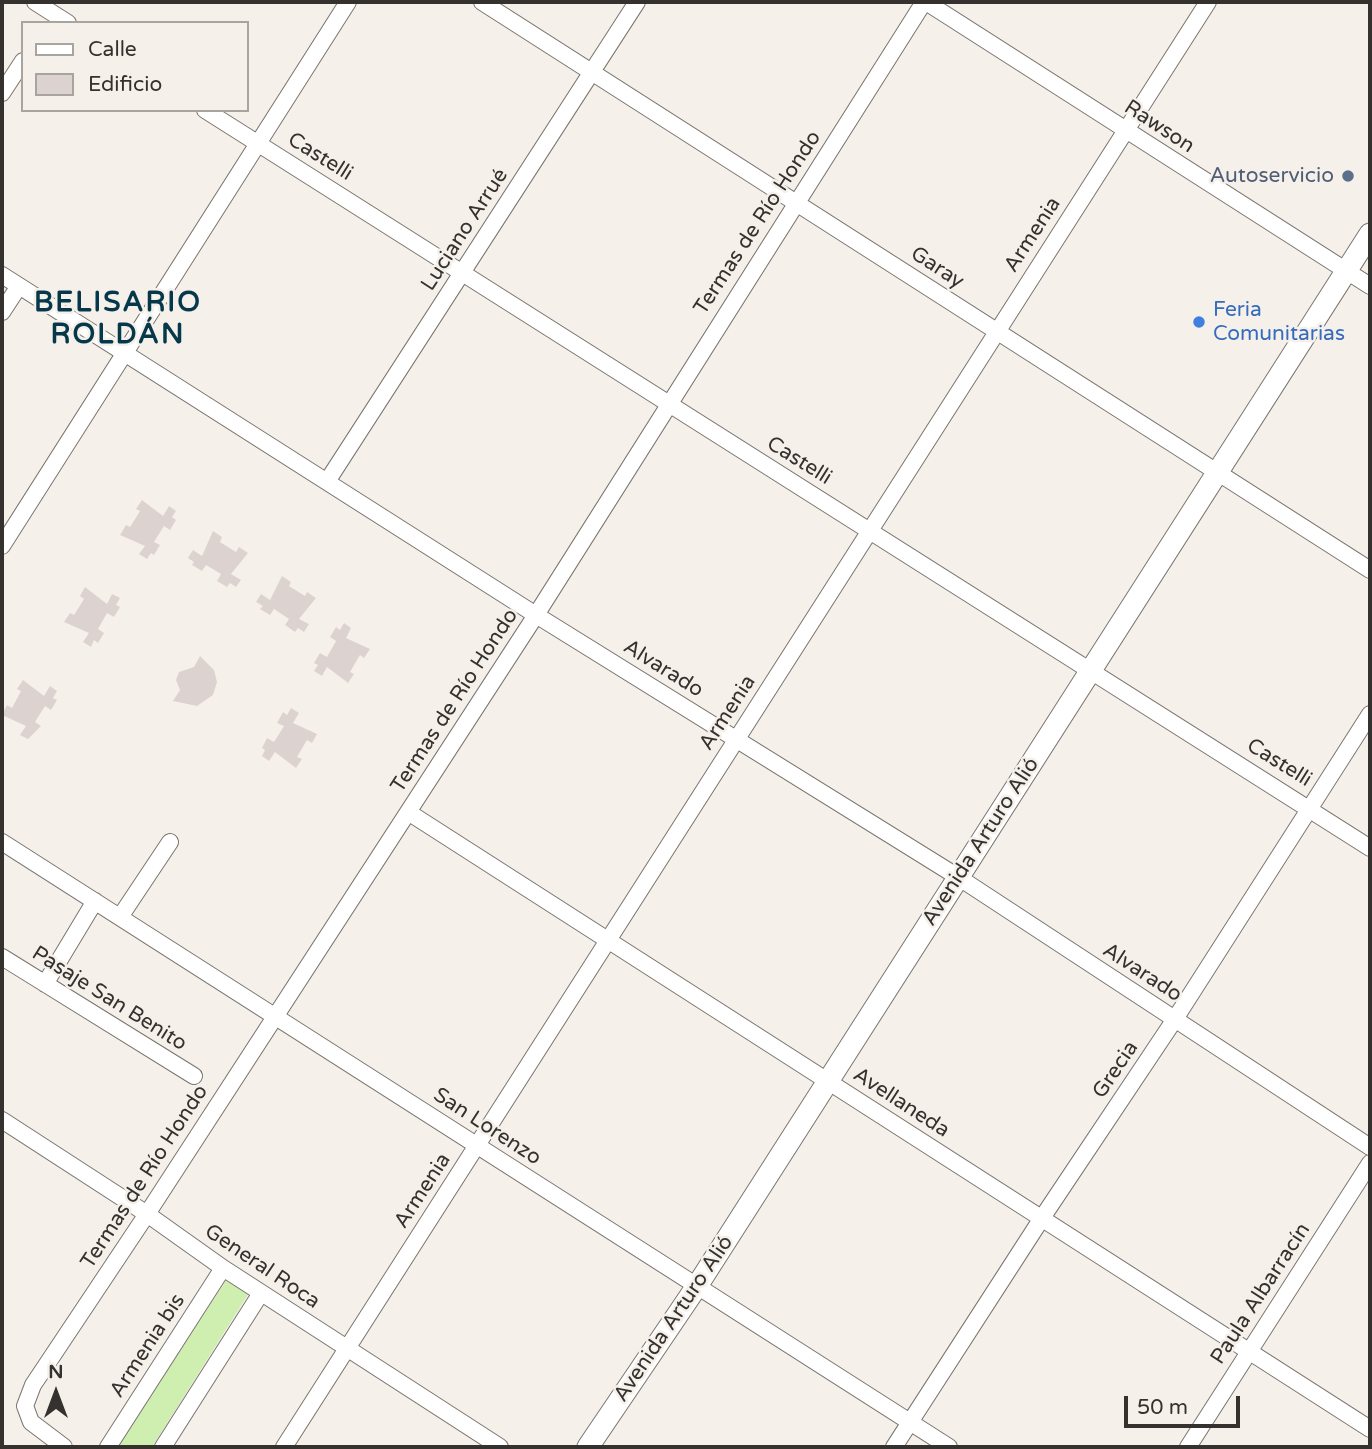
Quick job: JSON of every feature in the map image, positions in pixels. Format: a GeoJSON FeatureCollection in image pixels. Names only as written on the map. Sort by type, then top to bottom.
{"type":"FeatureCollection","features":[{"type":"Feature","properties":{"kind":"main road","name":"Avenida Arturo Alió"},"geometry":{"type":"LineString","coordinates":[[588,1447],[697,1286],[1370,234]]}},
{"type":"Feature","properties":{"kind":"street"},"geometry":{"type":"LineString","coordinates":[[35,2],[55,13]]}},
{"type":"Feature","properties":{"kind":"street"},"geometry":{"type":"LineString","coordinates":[[2,545],[348,2]]}},
{"type":"Feature","properties":{"kind":"street","name":"Garay"},"geometry":{"type":"LineString","coordinates":[[482,2],[1370,570]]}},
{"type":"Feature","properties":{"kind":"street","name":"Luciano Arrué"},"geometry":{"type":"LineString","coordinates":[[328,480],[637,2]]}},
{"type":"Feature","properties":{"kind":"street","name":"Rawson"},"geometry":{"type":"LineString","coordinates":[[925,2],[1370,286]]}},
{"type":"Feature","properties":{"kind":"street","name":"Termas de Río Hondo"},"geometry":{"type":"LineString","coordinates":[[64,1447],[31,1422],[25,1406],[33,1385],[148,1214],[536,615],[668,403],[925,2]]}},
{"type":"Feature","properties":{"kind":"street","name":"Armenia"},"geometry":{"type":"LineString","coordinates":[[284,1447],[1208,2]]}},
{"type":"Feature","properties":{"kind":"street"},"geometry":{"type":"LineString","coordinates":[[2,93],[21,64]]}},
{"type":"Feature","properties":{"kind":"street","name":"Castelli"},"geometry":{"type":"LineString","coordinates":[[208,112],[464,271],[1091,671],[1311,807],[1370,848]]}},
{"type":"Feature","properties":{"kind":"street","name":"Alvarado"},"geometry":{"type":"LineString","coordinates":[[2,275],[328,480],[536,615],[958,877],[1370,1147]]}},
{"type":"Feature","properties":{"kind":"street"},"geometry":{"type":"LineString","coordinates":[[2,312],[19,286]]}},
{"type":"Feature","properties":{"kind":"street","name":"Grecia"},"geometry":{"type":"LineString","coordinates":[[894,1447],[1175,1019],[1370,714]]}},
{"type":"Feature","properties":{"kind":"street","name":"Avellaneda"},"geometry":{"type":"LineString","coordinates":[[408,812],[1370,1429]]}},
{"type":"Feature","properties":{"kind":"street","name":"San Lorenzo"},"geometry":{"type":"LineString","coordinates":[[2,842],[949,1447]]}},
{"type":"Feature","properties":{"kind":"street"},"geometry":{"type":"LineString","coordinates":[[120,917],[170,842]]}},
{"type":"Feature","properties":{"kind":"street"},"geometry":{"type":"LineString","coordinates":[[45,984],[95,901]]}},
{"type":"Feature","properties":{"kind":"street","name":"Pasaje San Benito"},"geometry":{"type":"LineString","coordinates":[[2,957],[194,1076]]}},
{"type":"Feature","properties":{"kind":"street","name":"General Roca"},"geometry":{"type":"LineString","coordinates":[[2,1120],[148,1214],[261,1293],[500,1447]]}},
{"type":"Feature","properties":{"kind":"street","name":"Paula Albarracín"},"geometry":{"type":"LineString","coordinates":[[1188,1447],[1370,1163]]}},
{"type":"Feature","properties":{"kind":"street","name":"Armenia bis"},"geometry":{"type":"LineString","coordinates":[[108,1447],[223,1268]]}},
{"type":"Feature","properties":{"kind":"street"},"geometry":{"type":"LineString","coordinates":[[163,1447],[261,1293]]}},
{"type":"Feature","properties":{"kind":"green space"},"geometry":{"type":"Polygon","coordinates":[[[227,1279],[249,1293],[152,1447],[117,1447],[227,1279]]]}},
{"type":"Feature","properties":{"kind":"building"},"geometry":{"type":"Polygon","coordinates":[[[142,500],[163,516],[169,506],[176,511],[172,517],[176,520],[170,530],[164,526],[154,542],[160,545],[154,555],[151,553],[147,559],[139,554],[145,546],[120,535],[126,525],[130,527],[140,511],[136,509],[142,500]]]}},
{"type":"Feature","properties":{"kind":"building"},"geometry":{"type":"Polygon","coordinates":[[[213,531],[222,537],[220,542],[236,552],[239,547],[248,553],[231,574],[241,580],[236,587],[230,583],[227,587],[217,581],[221,574],[206,565],[202,571],[192,565],[194,562],[188,558],[193,550],[202,556],[213,531]]]}},
{"type":"Feature","properties":{"kind":"building"},"geometry":{"type":"Polygon","coordinates":[[[282,576],[291,582],[289,586],[305,596],[307,592],[316,598],[299,619],[309,624],[304,632],[298,628],[295,632],[285,625],[289,619],[274,609],[270,615],[260,609],[263,606],[256,602],[261,594],[270,600],[282,576]]]}},
{"type":"Feature","properties":{"kind":"building"},"geometry":{"type":"Polygon","coordinates":[[[85,587],[107,604],[112,594],[120,598],[116,605],[120,607],[114,617],[107,613],[98,629],[104,633],[98,643],[94,640],[91,647],[83,642],[89,633],[64,622],[70,613],[74,615],[84,599],[80,596],[85,587]]]}},
{"type":"Feature","properties":{"kind":"building"},"geometry":{"type":"Polygon","coordinates":[[[344,623],[351,628],[346,638],[370,649],[364,658],[360,655],[350,672],[354,674],[348,683],[327,667],[322,676],[314,671],[318,665],[314,663],[320,653],[327,657],[336,641],[330,637],[336,627],[340,630],[344,623]]]}},
{"type":"Feature","properties":{"kind":"building"},"geometry":{"type":"Polygon","coordinates":[[[200,656],[214,670],[217,682],[213,695],[197,706],[173,701],[180,690],[176,680],[179,672],[194,667],[200,656]]]}},
{"type":"Feature","properties":{"kind":"building"},"geometry":{"type":"Polygon","coordinates":[[[23,680],[44,696],[50,686],[57,691],[53,698],[57,700],[51,710],[45,706],[35,722],[41,726],[28,739],[20,735],[26,726],[2,715],[7,705],[12,708],[21,691],[17,689],[23,680]]]}},
{"type":"Feature","properties":{"kind":"building"},"geometry":{"type":"Polygon","coordinates":[[[291,708],[299,713],[293,723],[317,734],[312,743],[307,740],[297,757],[302,759],[296,768],[275,752],[269,761],[262,756],[265,750],[262,748],[267,738],[274,742],[284,726],[277,723],[283,712],[287,715],[291,708]]]}},
{"type":"Feature","properties":{"kind":"place","name":"Autoservicio"},"geometry":{"type":"Point","coordinates":[1348,176]}},
{"type":"Feature","properties":{"kind":"place","name":"Feria Comunitarias"},"geometry":{"type":"Point","coordinates":[1199,322]}},
{"type":"Feature","properties":{"kind":"district","name":"BELISARIO ROLDÁN"},"geometry":{"type":"Point","coordinates":[118,320]}}]}
